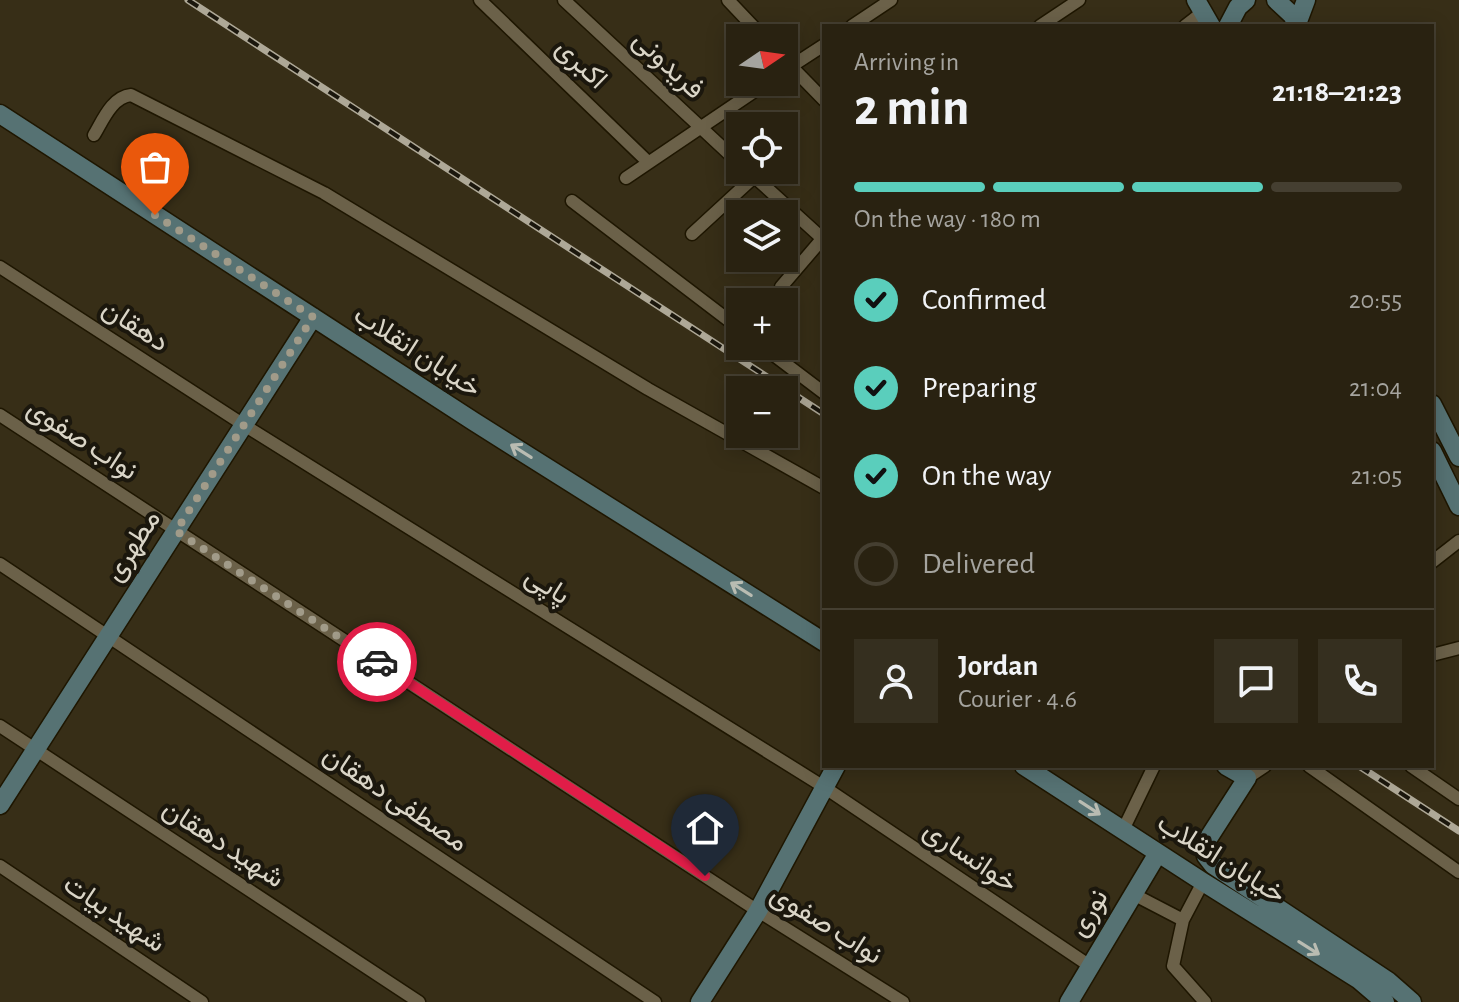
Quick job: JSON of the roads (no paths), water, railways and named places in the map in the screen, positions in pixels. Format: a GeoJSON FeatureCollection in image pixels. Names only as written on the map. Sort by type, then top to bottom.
{"type":"FeatureCollection","features":[{"type":"Feature","properties":{"kind":"main road"},"geometry":{"type":"LineString","coordinates":[[1229,24],[1238,7],[1246,0]]}},
{"type":"Feature","properties":{"kind":"main road"},"geometry":{"type":"LineString","coordinates":[[1278,0],[1296,24]]}},
{"type":"Feature","properties":{"kind":"main road"},"geometry":{"type":"LineString","coordinates":[[1297,24],[1306,0]]}},
{"type":"Feature","properties":{"kind":"main road","name":"خیابان انقلاب"},"geometry":{"type":"LineString","coordinates":[[0,114],[473,421],[816,633]]}},
{"type":"Feature","properties":{"kind":"main road","name":"مطهری"},"geometry":{"type":"LineString","coordinates":[[0,805],[313,317]]}},
{"type":"Feature","properties":{"kind":"main road"},"geometry":{"type":"LineString","coordinates":[[1434,408],[1459,457]]}},
{"type":"Feature","properties":{"kind":"main road"},"geometry":{"type":"LineString","coordinates":[[1434,455],[1459,506]]}},
{"type":"Feature","properties":{"kind":"main road"},"geometry":{"type":"LineString","coordinates":[[700,1002],[758,911],[835,768]]}},
{"type":"Feature","properties":{"kind":"main road","name":"خیابان انقلاب"},"geometry":{"type":"LineString","coordinates":[[1027,768],[1358,979],[1385,1002]]}},
{"type":"Feature","properties":{"kind":"main road"},"geometry":{"type":"LineString","coordinates":[[1230,768],[1247,778]]}},
{"type":"Feature","properties":{"kind":"main road","name":"خیابان انقلاب"},"geometry":{"type":"LineString","coordinates":[[1247,778],[1204,845],[1206,856],[1213,865],[1388,981],[1412,1002]]}},
{"type":"Feature","properties":{"kind":"main road","name":"نوری"},"geometry":{"type":"LineString","coordinates":[[1069,1002],[1158,853]]}},
{"type":"Feature","properties":{"kind":"street","name":"اکبری"},"geometry":{"type":"LineString","coordinates":[[480,0],[648,162]]}},
{"type":"Feature","properties":{"kind":"street","name":"فریدونی"},"geometry":{"type":"LineString","coordinates":[[564,0],[726,151]]}},
{"type":"Feature","properties":{"kind":"street"},"geometry":{"type":"LineString","coordinates":[[728,0],[751,24]]}},
{"type":"Feature","properties":{"kind":"street"},"geometry":{"type":"LineString","coordinates":[[855,24],[891,0]]}},
{"type":"Feature","properties":{"kind":"street"},"geometry":{"type":"LineString","coordinates":[[1043,24],[1079,0]]}},
{"type":"Feature","properties":{"kind":"street"},"geometry":{"type":"LineString","coordinates":[[798,59],[822,46]]}},
{"type":"Feature","properties":{"kind":"street"},"geometry":{"type":"LineString","coordinates":[[798,77],[822,98]]}},
{"type":"Feature","properties":{"kind":"street"},"geometry":{"type":"LineString","coordinates":[[94,135],[114,103],[125,95],[131,95],[324,193],[648,389],[822,487]]}},
{"type":"Feature","properties":{"kind":"street"},"geometry":{"type":"LineString","coordinates":[[626,178],[747,96]]}},
{"type":"Feature","properties":{"kind":"street"},"geometry":{"type":"LineString","coordinates":[[692,234],[740,184]]}},
{"type":"Feature","properties":{"kind":"street"},"geometry":{"type":"LineString","coordinates":[[762,184],[822,238]]}},
{"type":"Feature","properties":{"kind":"street"},"geometry":{"type":"LineString","coordinates":[[572,201],[726,318]]}},
{"type":"Feature","properties":{"kind":"street"},"geometry":{"type":"LineString","coordinates":[[781,287],[822,240]]}},
{"type":"Feature","properties":{"kind":"street","name":"دهقان"},"geometry":{"type":"LineString","coordinates":[[0,267],[244,425]]}},
{"type":"Feature","properties":{"kind":"street"},"geometry":{"type":"LineString","coordinates":[[780,360],[822,391]]}},
{"type":"Feature","properties":{"kind":"street","name":"نواب صفوی"},"geometry":{"type":"LineString","coordinates":[[0,415],[758,911],[903,1002]]}},
{"type":"Feature","properties":{"kind":"street","name":"پاپی"},"geometry":{"type":"LineString","coordinates":[[244,425],[824,787]]}},
{"type":"Feature","properties":{"kind":"street"},"geometry":{"type":"LineString","coordinates":[[1434,560],[1459,541]]}},
{"type":"Feature","properties":{"kind":"street","name":"مصطفی دهقان"},"geometry":{"type":"LineString","coordinates":[[0,564],[655,1002]]}},
{"type":"Feature","properties":{"kind":"street"},"geometry":{"type":"LineString","coordinates":[[1434,654],[1459,648]]}},
{"type":"Feature","properties":{"kind":"street","name":"شهید دهقان"},"geometry":{"type":"LineString","coordinates":[[0,726],[419,1002]]}},
{"type":"Feature","properties":{"kind":"street"},"geometry":{"type":"LineString","coordinates":[[1123,830],[1153,768]]}},
{"type":"Feature","properties":{"kind":"street"},"geometry":{"type":"LineString","coordinates":[[1247,778],[1262,768]]}},
{"type":"Feature","properties":{"kind":"street"},"geometry":{"type":"LineString","coordinates":[[1312,768],[1459,872]]}},
{"type":"Feature","properties":{"kind":"street"},"geometry":{"type":"LineString","coordinates":[[1414,768],[1459,799]]}},
{"type":"Feature","properties":{"kind":"street","name":"خوانساری"},"geometry":{"type":"LineString","coordinates":[[824,787],[1090,966]]}},
{"type":"Feature","properties":{"kind":"street","name":"شهید بیات"},"geometry":{"type":"LineString","coordinates":[[0,866],[202,1002]]}},
{"type":"Feature","properties":{"kind":"street"},"geometry":{"type":"LineString","coordinates":[[1203,882],[1183,920],[1173,966],[1205,1002]]}},
{"type":"Feature","properties":{"kind":"street"},"geometry":{"type":"LineString","coordinates":[[1133,894],[1183,920]]}},
{"type":"Feature","properties":{"kind":"railway"},"geometry":{"type":"LineString","coordinates":[[188,0],[822,413]]}},
{"type":"Feature","properties":{"kind":"railway"},"geometry":{"type":"LineString","coordinates":[[1362,768],[1459,831]]}}]}
